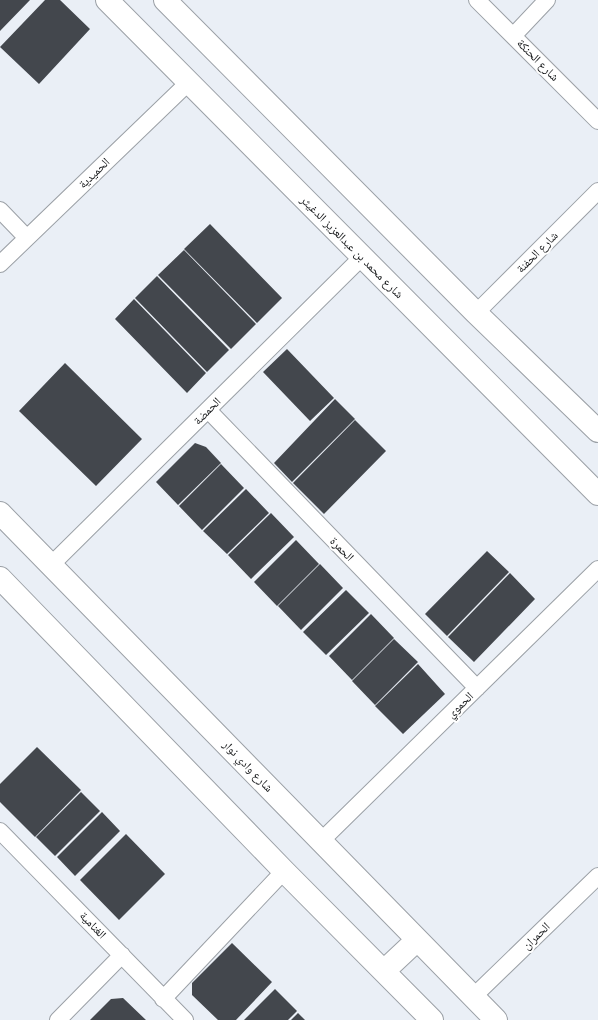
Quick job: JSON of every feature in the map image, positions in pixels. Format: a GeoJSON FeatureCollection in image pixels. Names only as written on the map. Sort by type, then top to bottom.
{"type":"FeatureCollection","features":[{"type":"Feature","properties":{"kind":"street","name":"شارع محمد بن عبدالعزيز الدغيثر"},"geometry":{"type":"LineString","coordinates":[[107,0],[598,494]]}},
{"type":"Feature","properties":{"kind":"street"},"geometry":{"type":"LineString","coordinates":[[165,0],[476,313],[598,431]]}},
{"type":"Feature","properties":{"kind":"street","name":"شارع الحنكة"},"geometry":{"type":"LineString","coordinates":[[477,0],[598,121]]}},
{"type":"Feature","properties":{"kind":"street"},"geometry":{"type":"LineString","coordinates":[[513,36],[548,0]]}},
{"type":"Feature","properties":{"kind":"street","name":"الحميدية"},"geometry":{"type":"LineString","coordinates":[[0,264],[189,82]]}},
{"type":"Feature","properties":{"kind":"street","name":"شارع الحفنة"},"geometry":{"type":"LineString","coordinates":[[476,313],[598,191]]}},
{"type":"Feature","properties":{"kind":"street"},"geometry":{"type":"LineString","coordinates":[[0,210],[27,238]]}},
{"type":"Feature","properties":{"kind":"street","name":"الحمضة"},"geometry":{"type":"LineString","coordinates":[[51,565],[362,257]]}},
{"type":"Feature","properties":{"kind":"street","name":"الحمرة"},"geometry":{"type":"LineString","coordinates":[[208,410],[477,688]]}},
{"type":"Feature","properties":{"kind":"street","name":"شارع وادي نوار"},"geometry":{"type":"LineString","coordinates":[[0,513],[496,1020]]}},
{"type":"Feature","properties":{"kind":"street","name":"الحموي"},"geometry":{"type":"LineString","coordinates":[[321,841],[598,569]]}},
{"type":"Feature","properties":{"kind":"street"},"geometry":{"type":"LineString","coordinates":[[0,578],[284,871],[432,1020]]}},
{"type":"Feature","properties":{"kind":"street","name":"الغنامية"},"geometry":{"type":"LineString","coordinates":[[0,831],[185,1020]]}},
{"type":"Feature","properties":{"kind":"street"},"geometry":{"type":"LineString","coordinates":[[163,999],[284,871]]}},
{"type":"Feature","properties":{"kind":"street","name":"الحمران"},"geometry":{"type":"LineString","coordinates":[[473,997],[598,876]]}},
{"type":"Feature","properties":{"kind":"street"},"geometry":{"type":"LineString","coordinates":[[384,971],[417,940]]}},
{"type":"Feature","properties":{"kind":"street"},"geometry":{"type":"LineString","coordinates":[[58,1020],[122,955]]}},
{"type":"Feature","properties":{"kind":"building"},"geometry":{"type":"Polygon","coordinates":[[[0,0],[30,0],[0,31],[0,0]]]}},
{"type":"Feature","properties":{"kind":"building"},"geometry":{"type":"Polygon","coordinates":[[[45,0],[60,0],[90,29],[39,84],[0,47],[45,0]]]}},
{"type":"Feature","properties":{"kind":"building"},"geometry":{"type":"Polygon","coordinates":[[[210,224],[282,298],[257,323],[184,249],[210,224]]]}},
{"type":"Feature","properties":{"kind":"building"},"geometry":{"type":"Polygon","coordinates":[[[184,250],[256,324],[231,349],[158,275],[184,250]]]}},
{"type":"Feature","properties":{"kind":"building"},"geometry":{"type":"Polygon","coordinates":[[[157,276],[229,350],[207,372],[135,298],[157,276]]]}},
{"type":"Feature","properties":{"kind":"building"},"geometry":{"type":"Polygon","coordinates":[[[134,299],[206,373],[187,393],[115,319],[134,299]]]}},
{"type":"Feature","properties":{"kind":"building"},"geometry":{"type":"Polygon","coordinates":[[[287,349],[334,398],[310,421],[263,372],[287,349]]]}},
{"type":"Feature","properties":{"kind":"building"},"geometry":{"type":"Polygon","coordinates":[[[65,363],[142,439],[96,486],[19,411],[65,363]]]}},
{"type":"Feature","properties":{"kind":"building"},"geometry":{"type":"Polygon","coordinates":[[[335,399],[355,419],[292,482],[274,463],[335,399]]]}},
{"type":"Feature","properties":{"kind":"building"},"geometry":{"type":"Polygon","coordinates":[[[355,420],[386,451],[324,514],[293,483],[355,420]]]}},
{"type":"Feature","properties":{"kind":"building"},"geometry":{"type":"Polygon","coordinates":[[[195,443],[206,447],[221,463],[178,505],[156,482],[195,443]]]}},
{"type":"Feature","properties":{"kind":"building"},"geometry":{"type":"Polygon","coordinates":[[[221,464],[244,488],[202,530],[179,506],[221,464]]]}},
{"type":"Feature","properties":{"kind":"building"},"geometry":{"type":"Polygon","coordinates":[[[246,489],[269,513],[227,554],[203,531],[246,489]]]}},
{"type":"Feature","properties":{"kind":"building"},"geometry":{"type":"Polygon","coordinates":[[[271,513],[294,537],[251,579],[228,555],[271,513]]]}},
{"type":"Feature","properties":{"kind":"building"},"geometry":{"type":"Polygon","coordinates":[[[296,540],[319,564],[277,606],[254,582],[296,540]]]}},
{"type":"Feature","properties":{"kind":"building"},"geometry":{"type":"Polygon","coordinates":[[[487,551],[509,572],[447,636],[425,614],[487,551]]]}},
{"type":"Feature","properties":{"kind":"building"},"geometry":{"type":"Polygon","coordinates":[[[320,564],[343,588],[301,630],[278,606],[320,564]]]}},
{"type":"Feature","properties":{"kind":"building"},"geometry":{"type":"Polygon","coordinates":[[[510,573],[535,599],[474,662],[448,637],[510,573]]]}},
{"type":"Feature","properties":{"kind":"building"},"geometry":{"type":"Polygon","coordinates":[[[346,590],[369,613],[326,655],[303,632],[346,590]]]}},
{"type":"Feature","properties":{"kind":"building"},"geometry":{"type":"Polygon","coordinates":[[[371,614],[394,638],[352,680],[329,656],[371,614]]]}},
{"type":"Feature","properties":{"kind":"building"},"geometry":{"type":"Polygon","coordinates":[[[394,639],[418,662],[375,705],[352,681],[394,639]]]}},
{"type":"Feature","properties":{"kind":"building"},"geometry":{"type":"Polygon","coordinates":[[[418,664],[445,694],[403,734],[375,706],[418,664]]]}},
{"type":"Feature","properties":{"kind":"building"},"geometry":{"type":"Polygon","coordinates":[[[37,747],[81,790],[35,837],[0,802],[0,784],[37,747]]]}},
{"type":"Feature","properties":{"kind":"building"},"geometry":{"type":"Polygon","coordinates":[[[81,792],[100,811],[55,856],[36,837],[81,792]]]}},
{"type":"Feature","properties":{"kind":"building"},"geometry":{"type":"Polygon","coordinates":[[[102,812],[120,831],[75,876],[57,857],[102,812]]]}},
{"type":"Feature","properties":{"kind":"building"},"geometry":{"type":"Polygon","coordinates":[[[126,834],[165,874],[119,920],[80,880],[126,834]]]}},
{"type":"Feature","properties":{"kind":"building"},"geometry":{"type":"Polygon","coordinates":[[[232,943],[272,982],[236,1020],[218,1020],[192,995],[192,983],[232,943]]]}},
{"type":"Feature","properties":{"kind":"building"},"geometry":{"type":"Polygon","coordinates":[[[275,989],[297,1011],[288,1020],[244,1020],[275,989]]]}},
{"type":"Feature","properties":{"kind":"building"},"geometry":{"type":"Polygon","coordinates":[[[123,998],[146,1020],[90,1020],[111,999],[123,998]]]}},
{"type":"Feature","properties":{"kind":"building"},"geometry":{"type":"Polygon","coordinates":[[[298,1013],[305,1020],[291,1020],[298,1013]]]}}]}
